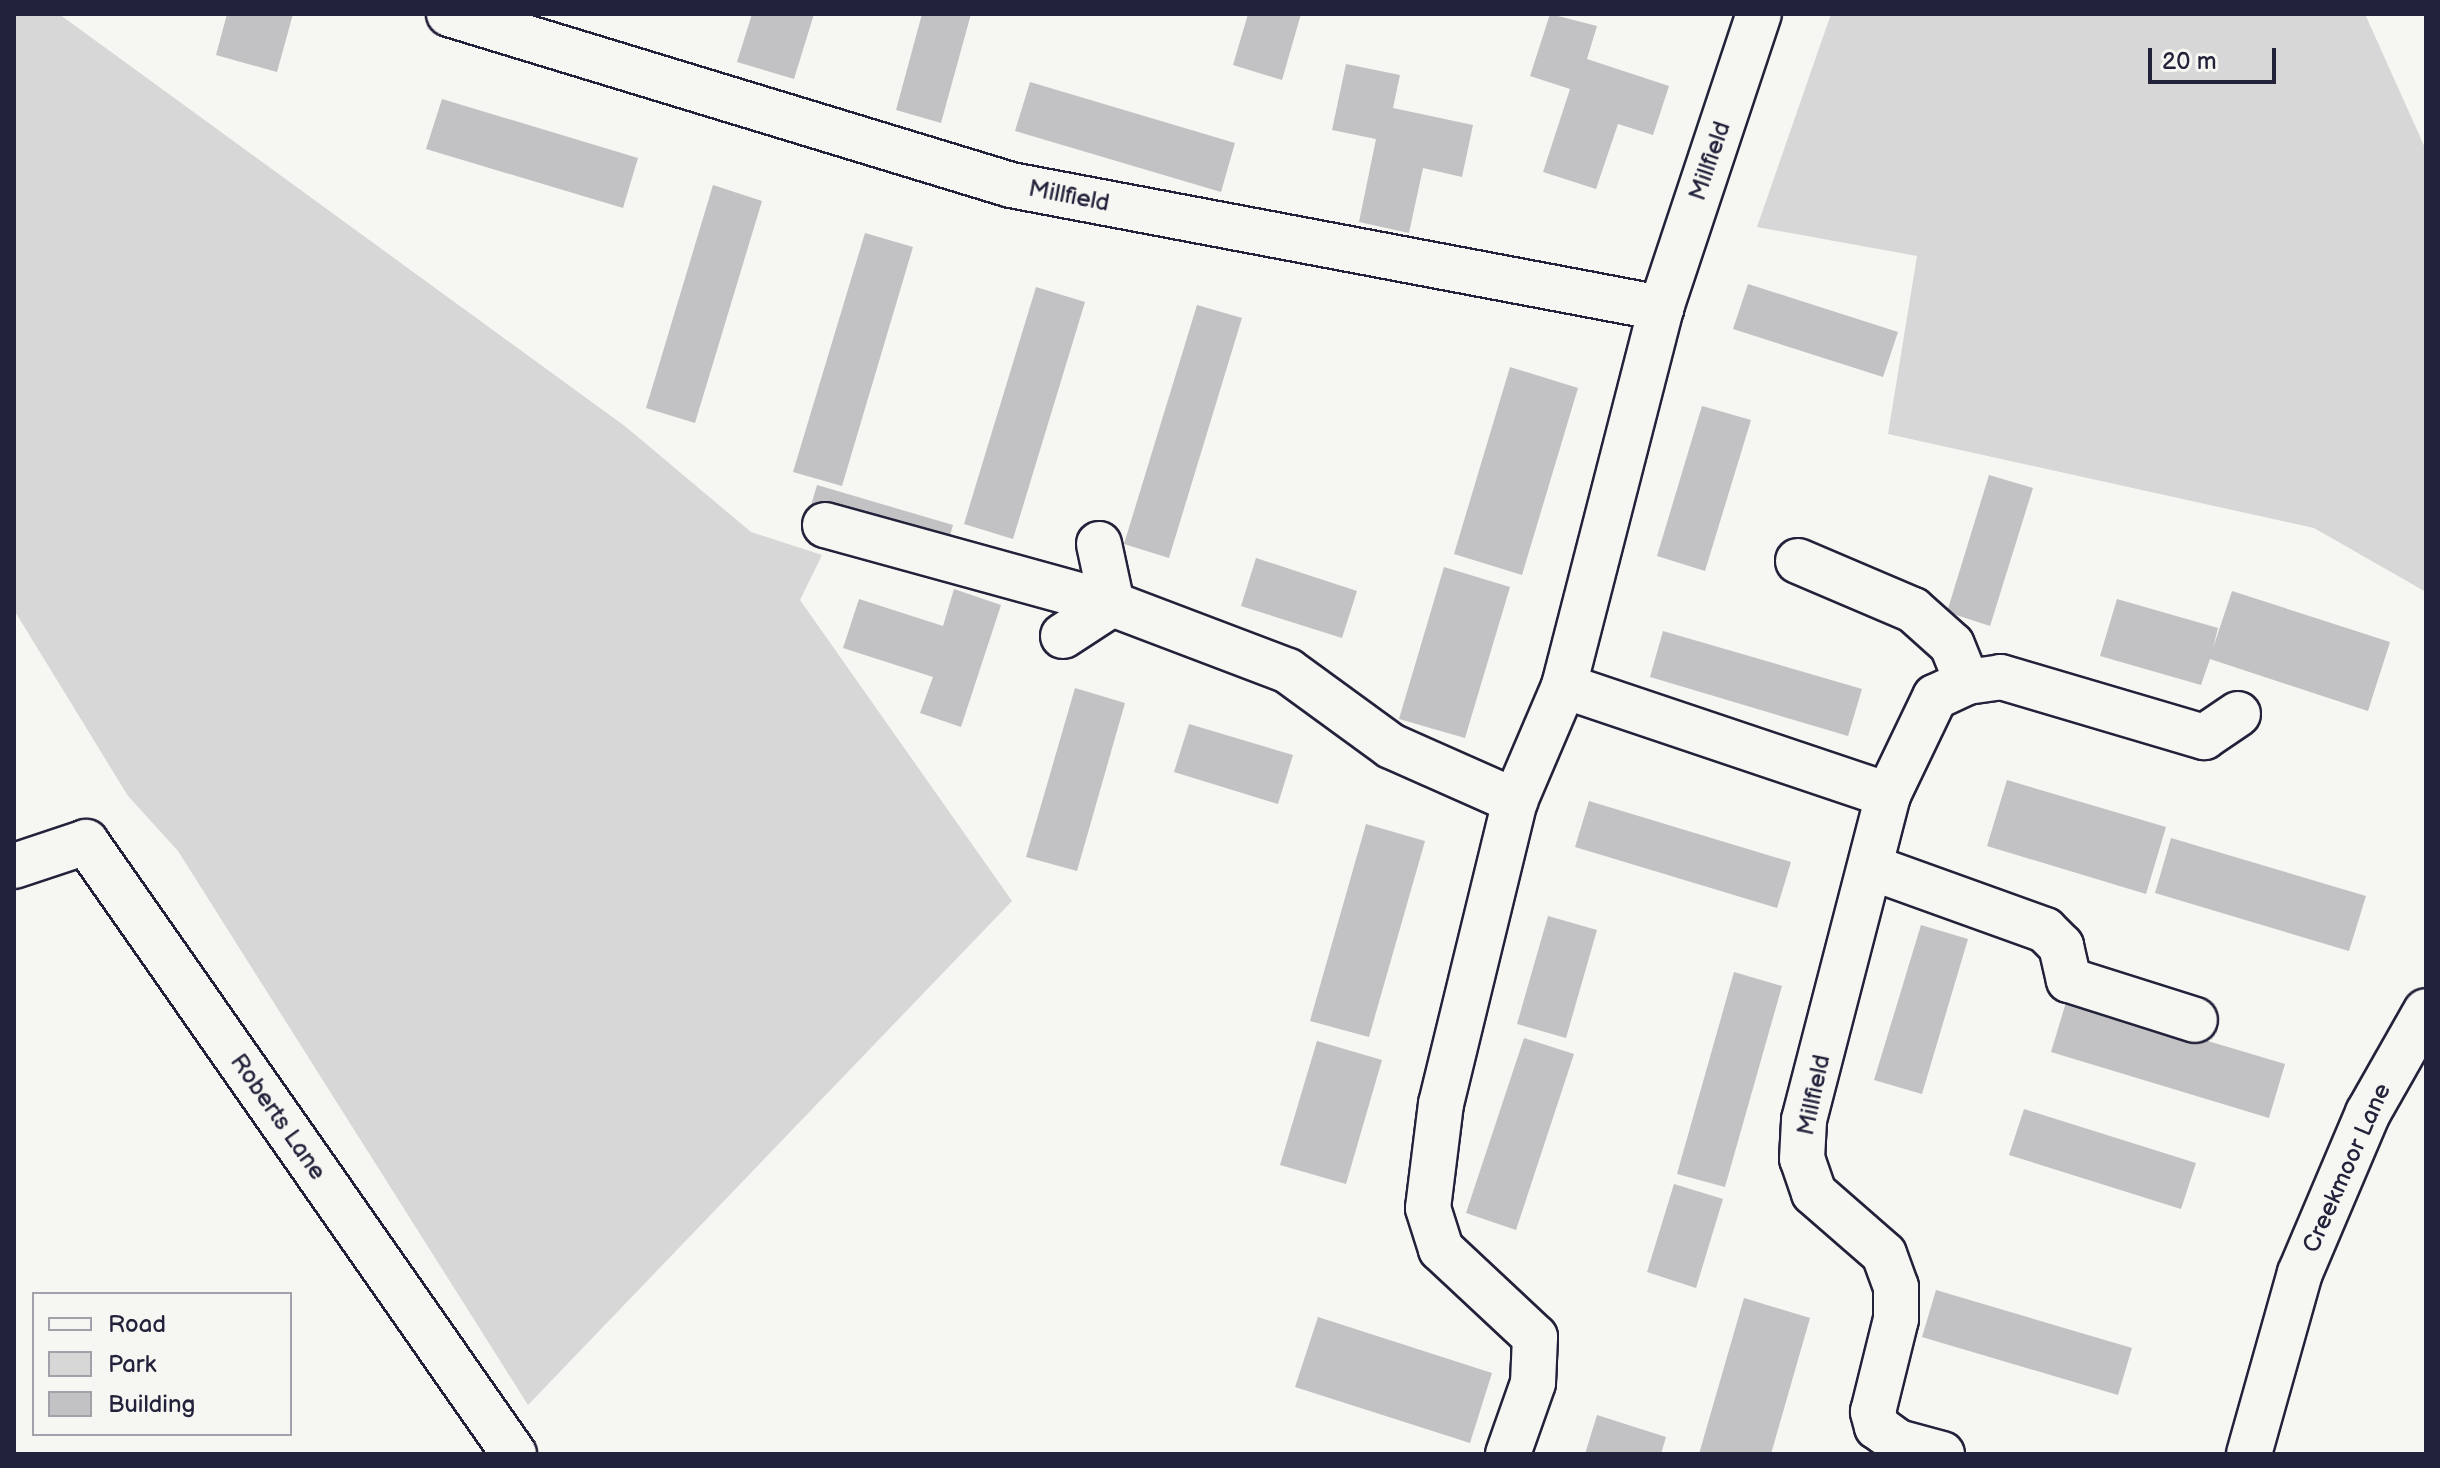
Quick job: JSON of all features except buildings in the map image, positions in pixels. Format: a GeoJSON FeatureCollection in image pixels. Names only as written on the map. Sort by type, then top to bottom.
{"type":"FeatureCollection","features":[{"type":"Feature","properties":{"kind":"street","name":"Millfield"},"geometry":{"type":"LineString","coordinates":[[449,14],[494,21],[1011,185],[1661,308]]}},
{"type":"Feature","properties":{"kind":"street","name":"Millfield"},"geometry":{"type":"LineString","coordinates":[[1508,1454],[1537,1356],[1535,1337],[1506,1304],[1441,1249],[1428,1208],[1441,1104],[1515,801],[1564,686],[1661,308],[1759,14]]}},
{"type":"Feature","properties":{"kind":"street"},"geometry":{"type":"LineString","coordinates":[[825,525],[1112,604],[1288,671],[1391,746],[1515,801]]}},
{"type":"Feature","properties":{"kind":"street"},"geometry":{"type":"LineString","coordinates":[[1099,544],[1112,604]]}},
{"type":"Feature","properties":{"kind":"street"},"geometry":{"type":"LineString","coordinates":[[1798,561],[1872,587],[1913,610],[1952,645],[1967,682]]}},
{"type":"Feature","properties":{"kind":"street"},"geometry":{"type":"LineString","coordinates":[[1063,636],[1112,604]]}},
{"type":"Feature","properties":{"kind":"street","name":"Millfield"},"geometry":{"type":"LineString","coordinates":[[1942,1454],[1885,1434],[1873,1412],[1896,1319],[1896,1287],[1884,1254],[1814,1193],[1802,1159],[1804,1120],[1888,795],[1935,697],[1967,682],[2001,677],[2216,742]]}},
{"type":"Feature","properties":{"kind":"street"},"geometry":{"type":"LineString","coordinates":[[1564,686],[1888,795]]}},
{"type":"Feature","properties":{"kind":"street","name":"Roberts Lane"},"geometry":{"type":"LineString","coordinates":[[14,866],[86,842],[514,1454]]}},
{"type":"Feature","properties":{"kind":"street"},"geometry":{"type":"LineString","coordinates":[[1870,867],[2045,930],[2061,946],[2069,980],[2195,1020]]}},
{"type":"Feature","properties":{"kind":"street","name":"Creekmoor Lane"},"geometry":{"type":"LineString","coordinates":[[2249,1454],[2281,1331],[2368,1113],[2426,1011]]}},
{"type":"Feature","properties":{"kind":"street","name":"Creekmoor Lane"},"geometry":{"type":"LineString","coordinates":[[2281,1331],[2282,1454]]}},
{"type":"Feature","properties":{"kind":"green space"},"geometry":{"type":"Polygon","coordinates":[[[14,14],[59,14],[626,427],[751,532],[822,555],[800,600],[1012,901],[528,1405],[178,851],[128,796],[14,610],[14,14]]]}},
{"type":"Feature","properties":{"kind":"green space"},"geometry":{"type":"Polygon","coordinates":[[[1831,14],[2365,14],[2426,150],[2426,592],[2314,528],[1888,434],[1917,256],[1757,227],[1831,14]]]}}]}
